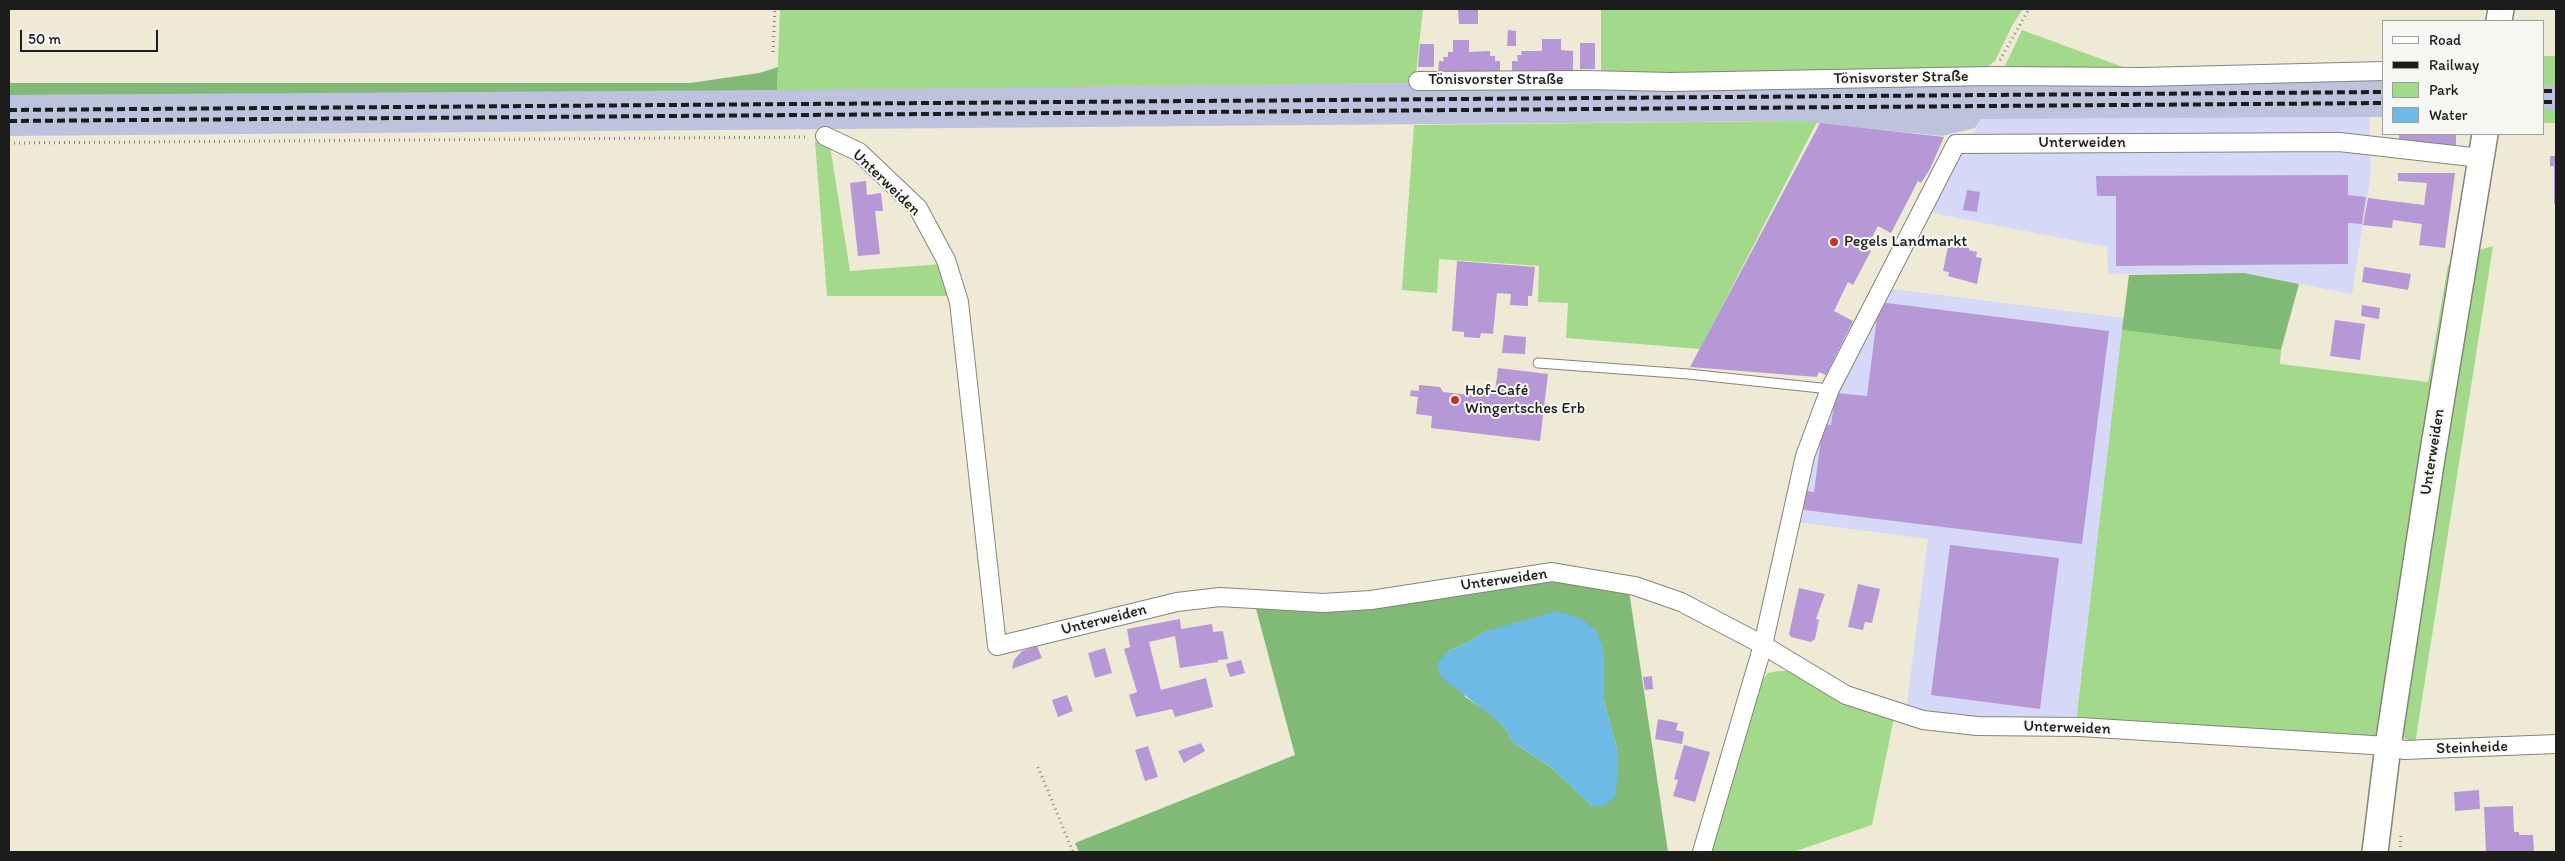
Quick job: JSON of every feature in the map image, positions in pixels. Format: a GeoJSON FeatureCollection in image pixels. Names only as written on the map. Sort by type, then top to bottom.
{"type":"FeatureCollection","features":[{"type":"Feature","properties":{"kind":"main road","name":"Unterweiden"},"geometry":{"type":"LineString","coordinates":[[2375,852],[2388,746],[2431,464],[2485,135]]}},
{"type":"Feature","properties":{"kind":"street","name":"Tönisvorster Straße"},"geometry":{"type":"LineString","coordinates":[[1418,81],[1586,80],[1671,82],[1991,76],[2142,77],[2382,71]]}},
{"type":"Feature","properties":{"kind":"street","name":"Unterweiden"},"geometry":{"type":"LineString","coordinates":[[825,136],[859,152],[918,208],[946,260],[959,302],[997,646],[1177,602],[1220,597],[1323,603],[1371,600],[1552,572],[1635,586],[1681,602],[1763,645],[1846,695],[1922,720],[1977,726],[2080,727],[2388,746]]}},
{"type":"Feature","properties":{"kind":"street","name":"Unterweiden"},"geometry":{"type":"LineString","coordinates":[[1702,852],[1763,645],[1805,456],[1830,389],[1956,144],[2339,142],[2481,158]]}},
{"type":"Feature","properties":{"kind":"street","name":"Steinheide"},"geometry":{"type":"LineString","coordinates":[[2388,746],[2404,750],[2556,744]]}},
{"type":"Feature","properties":{"kind":"lane"},"geometry":{"type":"LineString","coordinates":[[1538,363],[1688,374],[1830,389]]}},
{"type":"Feature","properties":{"kind":"path"},"geometry":{"type":"LineString","coordinates":[[773,52],[774,9]]}},
{"type":"Feature","properties":{"kind":"path"},"geometry":{"type":"LineString","coordinates":[[1991,76],[2029,9]]}},
{"type":"Feature","properties":{"kind":"path"},"geometry":{"type":"LineString","coordinates":[[9,143],[825,136]]}},
{"type":"Feature","properties":{"kind":"path"},"geometry":{"type":"LineString","coordinates":[[1038,767],[1073,852]]}},
{"type":"Feature","properties":{"kind":"shaded area"},"geometry":{"type":"Polygon","coordinates":[[[2382,75],[2382,117],[1981,119],[1975,128],[1942,136],[1795,121],[9,136],[9,95],[2382,75]]]}},
{"type":"Feature","properties":{"kind":"shaded area"},"geometry":{"type":"Polygon","coordinates":[[[2545,85],[2556,85],[2556,110],[2545,110],[2545,85]]]}},
{"type":"Feature","properties":{"kind":"shaded area"},"geometry":{"type":"Polygon","coordinates":[[[2369,117],[2371,173],[2352,294],[2244,273],[2108,274],[2107,247],[1927,212],[1981,119],[2369,117]]]}},
{"type":"Feature","properties":{"kind":"shaded area"},"geometry":{"type":"Polygon","coordinates":[[[1886,288],[2124,318],[2076,722],[1969,720],[1906,711],[1928,539],[1796,522],[1810,461],[1831,394],[1886,288]]]}},
{"type":"Feature","properties":{"kind":"green space"},"geometry":{"type":"Polygon","coordinates":[[[780,9],[1423,9],[1415,83],[777,90],[780,9]]]}},
{"type":"Feature","properties":{"kind":"green space"},"geometry":{"type":"Polygon","coordinates":[[[1601,9],[2023,9],[2013,24],[1995,61],[1980,72],[1601,77],[1601,9]]]}},
{"type":"Feature","properties":{"kind":"green space"},"geometry":{"type":"Polygon","coordinates":[[[2022,30],[2134,71],[2002,72],[2022,30]]]}},
{"type":"Feature","properties":{"kind":"green space"},"geometry":{"type":"Polygon","coordinates":[[[2545,56],[2556,56],[2556,85],[2545,85],[2545,56]]]}},
{"type":"Feature","properties":{"kind":"green space"},"geometry":{"type":"Polygon","coordinates":[[[778,67],[777,90],[9,95],[9,83],[690,83],[759,73],[778,67]]]}},
{"type":"Feature","properties":{"kind":"green space"},"geometry":{"type":"Polygon","coordinates":[[[2545,110],[2556,110],[2556,123],[2545,123],[2545,110]]]}},
{"type":"Feature","properties":{"kind":"green space"},"geometry":{"type":"Polygon","coordinates":[[[1817,122],[1700,349],[1566,338],[1568,303],[1538,302],[1539,266],[1439,259],[1437,293],[1402,290],[1414,125],[1817,122]]]}},
{"type":"Feature","properties":{"kind":"green space"},"geometry":{"type":"Polygon","coordinates":[[[815,141],[830,146],[850,271],[942,264],[952,296],[827,296],[815,141]]]}},
{"type":"Feature","properties":{"kind":"green space"},"geometry":{"type":"Polygon","coordinates":[[[2493,246],[2415,744],[2401,736],[2479,250],[2493,246]]]}},
{"type":"Feature","properties":{"kind":"green space"},"geometry":{"type":"Polygon","coordinates":[[[2448,265],[2457,267],[2385,732],[2371,739],[2076,722],[2122,330],[2281,350],[2280,364],[2428,382],[2448,265]]]}},
{"type":"Feature","properties":{"kind":"green space"},"geometry":{"type":"Polygon","coordinates":[[[2244,273],[2299,284],[2281,350],[2122,330],[2129,275],[2244,273]]]}},
{"type":"Feature","properties":{"kind":"green space"},"geometry":{"type":"Polygon","coordinates":[[[1545,576],[1629,591],[1668,852],[1079,852],[1075,843],[1295,755],[1255,605],[1545,576]],[[1486,631],[1469,642],[1448,651],[1465,697],[1503,725],[1513,742],[1552,768],[1592,806],[1617,749],[1604,701],[1604,651],[1486,631]]]}},
{"type":"Feature","properties":{"kind":"green space"},"geometry":{"type":"Polygon","coordinates":[[[1788,671],[1894,718],[1872,825],[1793,852],[1708,852],[1761,682],[1768,673],[1788,671]]]}},
{"type":"Feature","properties":{"kind":"water"},"geometry":{"type":"Polygon","coordinates":[[[1557,611],[1580,618],[1597,631],[1604,651],[1604,701],[1617,749],[1618,773],[1615,797],[1604,806],[1592,806],[1552,768],[1513,742],[1503,725],[1441,677],[1437,664],[1448,651],[1469,642],[1486,631],[1557,611]]]}},
{"type":"Feature","properties":{"kind":"building"},"geometry":{"type":"Polygon","coordinates":[[[1458,9],[1478,9],[1478,24],[1459,24],[1458,9]]]}},
{"type":"Feature","properties":{"kind":"building"},"geometry":{"type":"Polygon","coordinates":[[[1508,30],[1516,31],[1516,46],[1507,46],[1508,30]]]}},
{"type":"Feature","properties":{"kind":"building"},"geometry":{"type":"Polygon","coordinates":[[[1542,39],[1561,39],[1561,50],[1573,51],[1573,72],[1512,72],[1512,61],[1518,61],[1517,55],[1522,55],[1521,51],[1542,51],[1542,39]]]}},
{"type":"Feature","properties":{"kind":"building"},"geometry":{"type":"Polygon","coordinates":[[[1453,40],[1469,40],[1469,52],[1490,51],[1490,56],[1495,56],[1495,61],[1500,61],[1500,73],[1438,73],[1439,61],[1444,61],[1443,57],[1448,57],[1448,52],[1453,52],[1453,40]]]}},
{"type":"Feature","properties":{"kind":"building"},"geometry":{"type":"Polygon","coordinates":[[[1580,43],[1595,43],[1595,69],[1580,69],[1580,43]]]}},
{"type":"Feature","properties":{"kind":"building"},"geometry":{"type":"Polygon","coordinates":[[[1420,44],[1434,44],[1434,67],[1418,67],[1420,44]]]}},
{"type":"Feature","properties":{"kind":"building"},"geometry":{"type":"Polygon","coordinates":[[[1820,123],[1944,137],[1930,169],[1921,183],[1918,181],[1891,233],[1878,226],[1866,248],[1871,251],[1853,285],[1848,282],[1834,311],[1853,321],[1826,375],[1819,372],[1817,377],[1690,367],[1820,123]]]}},
{"type":"Feature","properties":{"kind":"building"},"geometry":{"type":"Polygon","coordinates":[[[2399,135],[2456,135],[2456,148],[2399,143],[2399,135]]]}},
{"type":"Feature","properties":{"kind":"building"},"geometry":{"type":"Polygon","coordinates":[[[2550,156],[2556,156],[2556,204],[2554,204],[2554,166],[2550,166],[2550,156]]]}},
{"type":"Feature","properties":{"kind":"building"},"geometry":{"type":"Polygon","coordinates":[[[2398,173],[2455,173],[2445,248],[2419,245],[2422,224],[2393,220],[2392,228],[2363,225],[2368,198],[2424,205],[2427,183],[2398,181],[2398,173]]]}},
{"type":"Feature","properties":{"kind":"building"},"geometry":{"type":"Polygon","coordinates":[[[2348,175],[2348,195],[2366,197],[2362,224],[2348,223],[2348,264],[2116,266],[2116,196],[2097,196],[2096,176],[2348,175]]]}},
{"type":"Feature","properties":{"kind":"building"},"geometry":{"type":"Polygon","coordinates":[[[866,181],[867,195],[881,193],[883,211],[875,211],[880,254],[858,256],[850,183],[866,181]]]}},
{"type":"Feature","properties":{"kind":"building"},"geometry":{"type":"Polygon","coordinates":[[[1967,190],[1980,192],[1977,212],[1963,210],[1967,190]]]}},
{"type":"Feature","properties":{"kind":"building"},"geometry":{"type":"Polygon","coordinates":[[[1955,245],[1969,248],[1969,250],[1977,252],[1976,257],[1982,258],[1977,284],[1948,276],[1949,272],[1943,271],[1948,246],[1954,247],[1955,245]]]}},
{"type":"Feature","properties":{"kind":"building"},"geometry":{"type":"Polygon","coordinates":[[[1457,261],[1535,267],[1532,296],[1528,296],[1528,306],[1510,305],[1511,294],[1497,293],[1493,334],[1481,333],[1480,338],[1464,337],[1464,332],[1452,331],[1457,261]]]}},
{"type":"Feature","properties":{"kind":"building"},"geometry":{"type":"Polygon","coordinates":[[[2364,267],[2411,274],[2408,290],[2362,282],[2364,267]]]}},
{"type":"Feature","properties":{"kind":"building"},"geometry":{"type":"Polygon","coordinates":[[[1879,302],[2109,331],[2082,544],[1804,510],[1806,491],[1814,492],[1823,424],[1831,425],[1836,393],[1867,396],[1879,302]]]}},
{"type":"Feature","properties":{"kind":"building"},"geometry":{"type":"Polygon","coordinates":[[[2362,305],[2380,308],[2379,319],[2361,316],[2362,305]]]}},
{"type":"Feature","properties":{"kind":"building"},"geometry":{"type":"Polygon","coordinates":[[[2335,320],[2365,324],[2360,360],[2330,356],[2335,320]]]}},
{"type":"Feature","properties":{"kind":"building"},"geometry":{"type":"Polygon","coordinates":[[[1504,335],[1526,337],[1525,354],[1502,353],[1504,335]]]}},
{"type":"Feature","properties":{"kind":"building"},"geometry":{"type":"Polygon","coordinates":[[[1498,368],[1548,374],[1540,441],[1431,428],[1432,416],[1416,414],[1418,397],[1410,396],[1411,390],[1419,391],[1419,385],[1440,387],[1443,392],[1481,396],[1495,392],[1498,368]]]}},
{"type":"Feature","properties":{"kind":"building"},"geometry":{"type":"Polygon","coordinates":[[[1950,545],[2059,558],[2040,709],[1931,695],[1950,545]]]}},
{"type":"Feature","properties":{"kind":"building"},"geometry":{"type":"Polygon","coordinates":[[[1858,584],[1880,589],[1872,623],[1865,622],[1863,630],[1848,627],[1858,584]]]}},
{"type":"Feature","properties":{"kind":"building"},"geometry":{"type":"Polygon","coordinates":[[[1799,588],[1825,594],[1816,619],[1819,620],[1815,639],[1811,642],[1791,637],[1789,634],[1799,588]]]}},
{"type":"Feature","properties":{"kind":"building"},"geometry":{"type":"Polygon","coordinates":[[[1180,619],[1181,629],[1212,624],[1213,632],[1223,631],[1228,659],[1180,668],[1175,636],[1149,642],[1161,690],[1206,678],[1213,707],[1175,717],[1172,709],[1136,717],[1129,695],[1137,692],[1124,649],[1130,647],[1127,629],[1180,619]]]}},
{"type":"Feature","properties":{"kind":"building"},"geometry":{"type":"Polygon","coordinates":[[[1037,646],[1042,658],[1012,669],[1014,660],[1022,651],[1037,646]]]}},
{"type":"Feature","properties":{"kind":"building"},"geometry":{"type":"Polygon","coordinates":[[[1105,648],[1112,673],[1095,678],[1088,653],[1105,648]]]}},
{"type":"Feature","properties":{"kind":"building"},"geometry":{"type":"Polygon","coordinates":[[[1241,660],[1245,673],[1230,677],[1226,664],[1241,660]]]}},
{"type":"Feature","properties":{"kind":"building"},"geometry":{"type":"Polygon","coordinates":[[[1652,676],[1653,689],[1645,690],[1643,677],[1652,676]]]}},
{"type":"Feature","properties":{"kind":"building"},"geometry":{"type":"Polygon","coordinates":[[[1067,695],[1073,711],[1058,717],[1052,700],[1067,695]]]}},
{"type":"Feature","properties":{"kind":"building"},"geometry":{"type":"Polygon","coordinates":[[[1658,719],[1678,723],[1676,730],[1684,732],[1682,744],[1655,739],[1658,719]]]}},
{"type":"Feature","properties":{"kind":"building"},"geometry":{"type":"Polygon","coordinates":[[[1201,743],[1205,751],[1184,763],[1178,751],[1201,743]]]}},
{"type":"Feature","properties":{"kind":"building"},"geometry":{"type":"Polygon","coordinates":[[[1684,745],[1710,752],[1695,802],[1673,796],[1678,780],[1674,779],[1684,745]]]}},
{"type":"Feature","properties":{"kind":"building"},"geometry":{"type":"Polygon","coordinates":[[[1148,746],[1158,777],[1145,781],[1135,750],[1148,746]]]}},
{"type":"Feature","properties":{"kind":"building"},"geometry":{"type":"Polygon","coordinates":[[[2479,790],[2480,809],[2455,811],[2454,792],[2479,790]]]}},
{"type":"Feature","properties":{"kind":"building"},"geometry":{"type":"Polygon","coordinates":[[[2513,806],[2514,832],[2519,832],[2519,835],[2533,835],[2534,852],[2486,852],[2484,807],[2513,806]]]}},
{"type":"Feature","properties":{"kind":"railway"},"geometry":{"type":"LineString","coordinates":[[2545,91],[2556,91]]}},
{"type":"Feature","properties":{"kind":"railway"},"geometry":{"type":"LineString","coordinates":[[9,110],[2382,92]]}},
{"type":"Feature","properties":{"kind":"railway"},"geometry":{"type":"LineString","coordinates":[[2545,102],[2556,102]]}},
{"type":"Feature","properties":{"kind":"railway"},"geometry":{"type":"LineString","coordinates":[[9,121],[2382,103]]}},
{"type":"Feature","properties":{"kind":"place","name":"Pegels Landmarkt"},"geometry":{"type":"Point","coordinates":[1834,242]}},
{"type":"Feature","properties":{"kind":"place","name":"Hof-Café Wingertsches Erb"},"geometry":{"type":"Point","coordinates":[1455,400]}}]}
